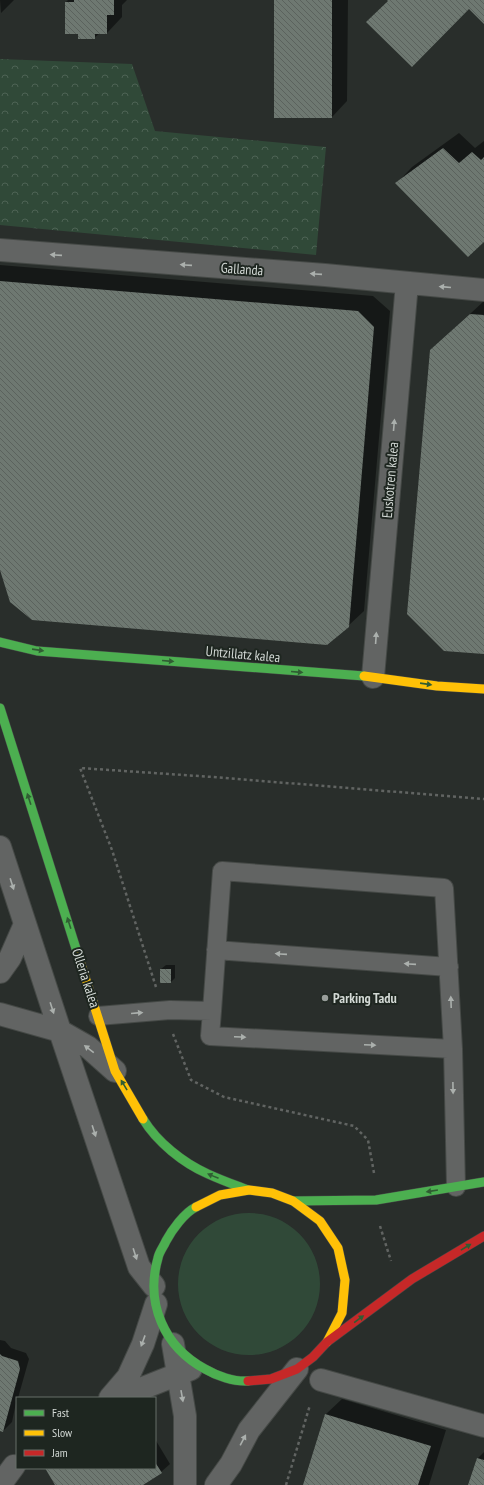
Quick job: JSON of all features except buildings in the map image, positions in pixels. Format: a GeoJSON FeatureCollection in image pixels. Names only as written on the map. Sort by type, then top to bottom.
{"type":"FeatureCollection","features":[{"type":"Feature","properties":{"kind":"street","name":"Gallanda"},"geometry":{"type":"LineString","coordinates":[[0,250],[325,275],[484,290]]}},
{"type":"Feature","properties":{"kind":"street","name":"Euskotren kalea"},"geometry":{"type":"LineString","coordinates":[[373,677],[407,283]]}},
{"type":"Feature","properties":{"kind":"street","name":"Untzillatz kalea"},"geometry":{"type":"LineString","coordinates":[[0,642],[37,650],[373,677],[437,686],[484,689]]}},
{"type":"Feature","properties":{"kind":"street","name":"Olleria kalea"},"geometry":{"type":"LineString","coordinates":[[0,708],[115,1071],[150,1128],[172,1152],[207,1174],[249,1190]]}},
{"type":"Feature","properties":{"kind":"street"},"geometry":{"type":"LineString","coordinates":[[0,847],[139,1267],[155,1295],[157,1311],[166,1334],[173,1344],[192,1363],[217,1376],[244,1381],[271,1379],[297,1369]]}},
{"type":"Feature","properties":{"kind":"street"},"geometry":{"type":"LineString","coordinates":[[0,972],[10,958],[25,924]]}},
{"type":"Feature","properties":{"kind":"street"},"geometry":{"type":"LineString","coordinates":[[0,1014],[60,1031],[88,1047],[115,1071]]}},
{"type":"Feature","properties":{"kind":"street"},"geometry":{"type":"LineString","coordinates":[[293,1201],[376,1200],[484,1182]]}},
{"type":"Feature","properties":{"kind":"street"},"geometry":{"type":"LineString","coordinates":[[111,1397],[128,1377],[143,1344],[155,1295],[158,1257],[172,1230],[193,1209],[220,1195],[249,1190],[272,1193],[293,1201],[320,1221],[338,1248],[345,1280],[342,1313],[327,1342]]}},
{"type":"Feature","properties":{"kind":"street"},"geometry":{"type":"LineString","coordinates":[[216,1485],[231,1464],[248,1430],[297,1369],[313,1357],[327,1342],[412,1279],[484,1236]]}},
{"type":"Feature","properties":{"kind":"street"},"geometry":{"type":"LineString","coordinates":[[173,1344],[186,1416],[185,1485]]}},
{"type":"Feature","properties":{"kind":"street"},"geometry":{"type":"LineString","coordinates":[[120,1397],[198,1366]]}},
{"type":"Feature","properties":{"kind":"street"},"geometry":{"type":"LineString","coordinates":[[321,1380],[484,1426]]}},
{"type":"Feature","properties":{"kind":"street"},"geometry":{"type":"LineString","coordinates":[[231,1464],[237,1485]]}},
{"type":"Feature","properties":{"kind":"street"},"geometry":{"type":"LineString","coordinates":[[0,1485],[10,1467]]}},
{"type":"Feature","properties":{"kind":"lane"},"geometry":{"type":"LineString","coordinates":[[452,1049],[210,1036],[222,871],[444,888],[449,967],[452,1049],[456,1187]]}},
{"type":"Feature","properties":{"kind":"lane"},"geometry":{"type":"LineString","coordinates":[[216,950],[449,967]]}},
{"type":"Feature","properties":{"kind":"lane"},"geometry":{"type":"LineString","coordinates":[[98,1016],[164,1010],[212,1011]]}},
{"type":"Feature","properties":{"kind":"path"},"geometry":{"type":"LineString","coordinates":[[402,1287],[396,1278],[376,1216],[372,1158],[368,1140],[354,1126],[224,1097],[191,1080],[164,1010],[112,850],[80,768],[205,776],[484,799]]}},
{"type":"Feature","properties":{"kind":"path"},"geometry":{"type":"LineString","coordinates":[[286,1485],[312,1397],[321,1380]]}},
{"type":"Feature","properties":{"kind":"green space"},"geometry":{"type":"Polygon","coordinates":[[[0,59],[132,64],[155,131],[326,147],[316,255],[0,225],[0,59]]]}},
{"type":"Feature","properties":{"kind":"green space"},"geometry":{"type":"Polygon","coordinates":[[[242,1213],[256,1213],[283,1221],[304,1239],[315,1257],[319,1270],[319,1298],[312,1318],[294,1339],[283,1347],[270,1352],[256,1355],[242,1355],[215,1347],[194,1329],[186,1318],[181,1305],[178,1291],[178,1277],[186,1250],[204,1229],[215,1221],[228,1216],[242,1213]]]}},
{"type":"Feature","properties":{"kind":"traffic: fast"},"geometry":{"type":"LineString","coordinates":[[0,642],[37,651],[364,676]]}},
{"type":"Feature","properties":{"kind":"traffic: fast"},"geometry":{"type":"LineString","coordinates":[[0,708],[78,955]]}},
{"type":"Feature","properties":{"kind":"traffic: fast"},"geometry":{"type":"LineString","coordinates":[[143,1119],[163,1144],[180,1158],[213,1176],[248,1190]]}},
{"type":"Feature","properties":{"kind":"traffic: fast"},"geometry":{"type":"LineString","coordinates":[[293,1201],[376,1200],[484,1182]]}},
{"type":"Feature","properties":{"kind":"traffic: fast"},"geometry":{"type":"LineString","coordinates":[[196,1207],[187,1213],[179,1222],[159,1254],[154,1291],[156,1307],[161,1322],[169,1336],[179,1349],[191,1360],[220,1376],[237,1381],[248,1381]]}},
{"type":"Feature","properties":{"kind":"traffic: slow"},"geometry":{"type":"LineString","coordinates":[[364,676],[437,686],[484,689]]}},
{"type":"Feature","properties":{"kind":"traffic: slow"},"geometry":{"type":"LineString","coordinates":[[78,955],[115,1071],[143,1119]]}},
{"type":"Feature","properties":{"kind":"traffic: slow"},"geometry":{"type":"LineString","coordinates":[[196,1207],[220,1195],[249,1190],[272,1193],[293,1201],[320,1221],[338,1248],[345,1280],[342,1313],[327,1342]]}},
{"type":"Feature","properties":{"kind":"traffic: jam"},"geometry":{"type":"LineString","coordinates":[[248,1381],[271,1379],[297,1369],[313,1357],[327,1342],[412,1279],[484,1236]]}},
{"type":"Feature","properties":{"kind":"place","name":"Parking Tadu"},"geometry":{"type":"Point","coordinates":[325,998]}}]}
